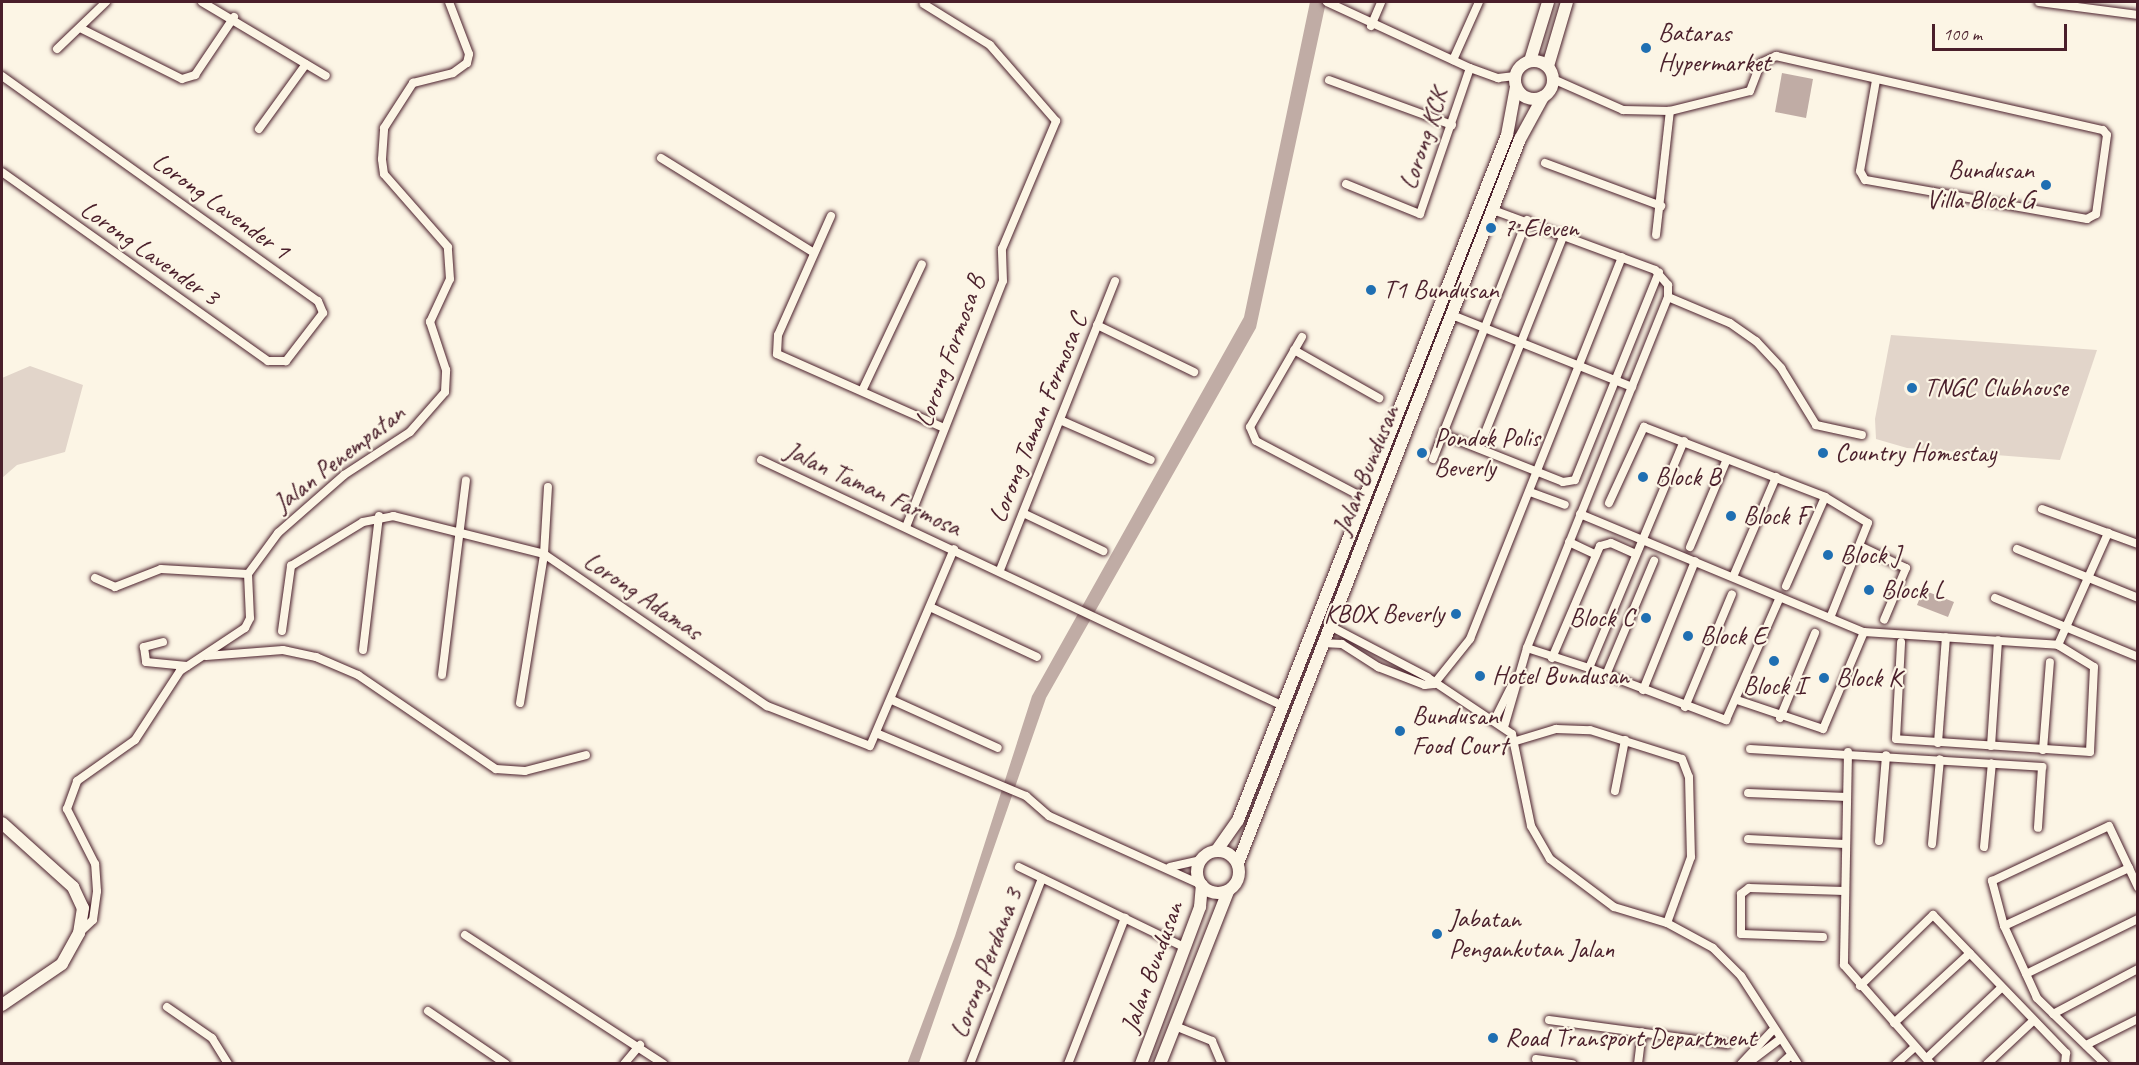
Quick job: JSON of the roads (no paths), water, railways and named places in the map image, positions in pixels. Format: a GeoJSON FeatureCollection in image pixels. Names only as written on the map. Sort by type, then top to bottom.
{"type":"FeatureCollection","features":[{"type":"Feature","properties":{"kind":"main road"},"geometry":{"type":"LineString","coordinates":[[1548,2],[1530,61],[1515,82],[1530,98],[1542,96],[1553,79],[1548,66],[1567,2]]}},
{"type":"Feature","properties":{"kind":"main road"},"geometry":{"type":"LineString","coordinates":[[1530,61],[1548,66]]}},
{"type":"Feature","properties":{"kind":"main road","name":"Jalan Bundusan"},"geometry":{"type":"LineString","coordinates":[[1141,1064],[1184,947],[1202,885],[1197,873],[1201,860],[1218,850],[1238,820],[1362,497],[1507,135],[1515,82]]}},
{"type":"Feature","properties":{"kind":"main road","name":"Jalan Bundusan"},"geometry":{"type":"LineString","coordinates":[[1160,1064],[1228,891],[1239,878],[1238,863],[1322,643],[1493,210],[1542,96]]}},
{"type":"Feature","properties":{"kind":"main road"},"geometry":{"type":"LineString","coordinates":[[1292,683],[1319,633],[1330,626]]}},
{"type":"Feature","properties":{"kind":"main road"},"geometry":{"type":"LineString","coordinates":[[2,823],[74,887],[84,908],[79,933],[62,964],[2,1005]]}},
{"type":"Feature","properties":{"kind":"main road"},"geometry":{"type":"LineString","coordinates":[[1218,850],[1238,863]]}},
{"type":"Feature","properties":{"kind":"main road","name":"Jalan Bundusan"},"geometry":{"type":"LineString","coordinates":[[1202,885],[1217,893],[1228,891]]}},
{"type":"Feature","properties":{"kind":"street"},"geometry":{"type":"LineString","coordinates":[[57,49],[105,2]]}},
{"type":"Feature","properties":{"kind":"street"},"geometry":{"type":"LineString","coordinates":[[202,2],[234,17],[327,76]]}},
{"type":"Feature","properties":{"kind":"street","name":"Jalan Penempatan"},"geometry":{"type":"LineString","coordinates":[[248,574],[278,533],[344,475],[410,432],[445,392],[446,370],[430,322],[450,279],[448,247],[384,174],[382,159],[384,128],[413,83],[453,73],[466,63],[469,54],[449,2]]}},
{"type":"Feature","properties":{"kind":"street"},"geometry":{"type":"LineString","coordinates":[[1371,26],[1381,2]]}},
{"type":"Feature","properties":{"kind":"street"},"geometry":{"type":"LineString","coordinates":[[1454,60],[1479,2]]}},
{"type":"Feature","properties":{"kind":"street"},"geometry":{"type":"LineString","coordinates":[[2039,2],[2138,15]]}},
{"type":"Feature","properties":{"kind":"street"},"geometry":{"type":"LineString","coordinates":[[1328,3],[1371,26],[1470,68],[1515,82]]}},
{"type":"Feature","properties":{"kind":"street","name":"Lorong Formosa B"},"geometry":{"type":"LineString","coordinates":[[906,527],[1003,281],[1002,249],[1056,121],[990,45],[924,4]]}},
{"type":"Feature","properties":{"kind":"street"},"geometry":{"type":"LineString","coordinates":[[80,28],[182,79],[195,75],[234,17]]}},
{"type":"Feature","properties":{"kind":"street"},"geometry":{"type":"LineString","coordinates":[[1553,79],[1623,110],[1670,111],[1750,91],[1761,63],[1776,56],[2106,131],[2096,214],[2087,219],[1865,180],[1860,171],[1876,80]]}},
{"type":"Feature","properties":{"kind":"street"},"geometry":{"type":"LineString","coordinates":[[259,129],[306,64]]}},
{"type":"Feature","properties":{"kind":"street","name":"Lorong KCK"},"geometry":{"type":"LineString","coordinates":[[1346,184],[1420,214],[1470,68]]}},
{"type":"Feature","properties":{"kind":"street","name":"Lorong Lavender 1"},"geometry":{"type":"LineString","coordinates":[[2,76],[318,301],[323,313],[286,362],[277,364]]}},
{"type":"Feature","properties":{"kind":"street"},"geometry":{"type":"LineString","coordinates":[[1329,80],[1452,125]]}},
{"type":"Feature","properties":{"kind":"street"},"geometry":{"type":"LineString","coordinates":[[1656,236],[1670,111]]}},
{"type":"Feature","properties":{"kind":"street"},"geometry":{"type":"LineString","coordinates":[[661,158],[814,253]]}},
{"type":"Feature","properties":{"kind":"street"},"geometry":{"type":"LineString","coordinates":[[1545,163],[1661,206]]}},
{"type":"Feature","properties":{"kind":"street","name":"Lorong Lavender 3"},"geometry":{"type":"LineString","coordinates":[[2,172],[277,364]]}},
{"type":"Feature","properties":{"kind":"street"},"geometry":{"type":"LineString","coordinates":[[1493,210],[1527,220],[1659,272],[1668,297],[1527,648],[1516,678],[1503,727]]}},
{"type":"Feature","properties":{"kind":"street"},"geometry":{"type":"LineString","coordinates":[[831,216],[774,347],[777,354],[944,428]]}},
{"type":"Feature","properties":{"kind":"street"},"geometry":{"type":"LineString","coordinates":[[1433,459],[1527,220]]}},
{"type":"Feature","properties":{"kind":"street"},"geometry":{"type":"LineString","coordinates":[[1479,448],[1564,234]]}},
{"type":"Feature","properties":{"kind":"street"},"geometry":{"type":"LineString","coordinates":[[1434,684],[1479,624],[1622,257]]}},
{"type":"Feature","properties":{"kind":"street"},"geometry":{"type":"LineString","coordinates":[[862,391],[922,264]]}},
{"type":"Feature","properties":{"kind":"street"},"geometry":{"type":"LineString","coordinates":[[1442,434],[1563,482],[1575,480],[1659,272]]}},
{"type":"Feature","properties":{"kind":"street","name":"Lorong Taman Formosa C"},"geometry":{"type":"LineString","coordinates":[[1000,570],[1114,281]]}},
{"type":"Feature","properties":{"kind":"street"},"geometry":{"type":"LineString","coordinates":[[1668,297],[1730,323],[1756,340],[1781,368],[1816,425],[1862,435]]}},
{"type":"Feature","properties":{"kind":"street"},"geometry":{"type":"LineString","coordinates":[[1452,315],[1632,387]]}},
{"type":"Feature","properties":{"kind":"street"},"geometry":{"type":"LineString","coordinates":[[1097,325],[1194,372]]}},
{"type":"Feature","properties":{"kind":"street"},"geometry":{"type":"LineString","coordinates":[[1302,336],[1250,427],[1253,434],[1362,497]]}},
{"type":"Feature","properties":{"kind":"street"},"geometry":{"type":"LineString","coordinates":[[1294,350],[1380,398]]}},
{"type":"Feature","properties":{"kind":"street"},"geometry":{"type":"LineString","coordinates":[[1059,420],[1151,460]]}},
{"type":"Feature","properties":{"kind":"street"},"geometry":{"type":"LineString","coordinates":[[1609,503],[1641,429],[1684,441],[1825,497],[1868,523],[1830,618]]}},
{"type":"Feature","properties":{"kind":"street"},"geometry":{"type":"LineString","coordinates":[[1588,668],[1684,441]]}},
{"type":"Feature","properties":{"kind":"street"},"geometry":{"type":"LineString","coordinates":[[1690,547],[1727,459]]}},
{"type":"Feature","properties":{"kind":"street","name":"Jalan Taman Farmosa"},"geometry":{"type":"LineString","coordinates":[[761,460],[1000,570],[1283,706]]}},
{"type":"Feature","properties":{"kind":"street"},"geometry":{"type":"LineString","coordinates":[[1733,577],[1776,477]]}},
{"type":"Feature","properties":{"kind":"street"},"geometry":{"type":"LineString","coordinates":[[442,675],[466,480]]}},
{"type":"Feature","properties":{"kind":"street"},"geometry":{"type":"LineString","coordinates":[[520,703],[544,554],[548,487]]}},
{"type":"Feature","properties":{"kind":"street"},"geometry":{"type":"LineString","coordinates":[[1530,492],[1565,505]]}},
{"type":"Feature","properties":{"kind":"street"},"geometry":{"type":"LineString","coordinates":[[1786,586],[1825,497]]}},
{"type":"Feature","properties":{"kind":"street"},"geometry":{"type":"LineString","coordinates":[[2042,509],[2138,544]]}},
{"type":"Feature","properties":{"kind":"street"},"geometry":{"type":"LineString","coordinates":[[1023,513],[1103,551]]}},
{"type":"Feature","properties":{"kind":"street"},"geometry":{"type":"LineString","coordinates":[[1580,514],[1864,632],[2058,645],[2094,667],[2090,752],[1938,743],[1894,736],[1901,642]]}},
{"type":"Feature","properties":{"kind":"street"},"geometry":{"type":"LineString","coordinates":[[282,632],[291,566],[379,516]]}},
{"type":"Feature","properties":{"kind":"street"},"geometry":{"type":"LineString","coordinates":[[363,650],[379,516]]}},
{"type":"Feature","properties":{"kind":"street","name":"Lorong Adamas"},"geometry":{"type":"LineString","coordinates":[[379,516],[544,554],[767,706],[870,746],[876,733]]}},
{"type":"Feature","properties":{"kind":"street"},"geometry":{"type":"LineString","coordinates":[[2058,645],[2108,533]]}},
{"type":"Feature","properties":{"kind":"street"},"geometry":{"type":"LineString","coordinates":[[1569,542],[1595,554]]}},
{"type":"Feature","properties":{"kind":"street"},"geometry":{"type":"LineString","coordinates":[[1552,658],[1595,554],[1611,543],[1636,554]]}},
{"type":"Feature","properties":{"kind":"street"},"geometry":{"type":"LineString","coordinates":[[1860,546],[1906,568],[1884,620]]}},
{"type":"Feature","properties":{"kind":"street"},"geometry":{"type":"LineString","coordinates":[[954,549],[892,700],[876,733],[976,777],[1026,796],[1049,816],[1170,867],[1202,885]]}},
{"type":"Feature","properties":{"kind":"street"},"geometry":{"type":"LineString","coordinates":[[2017,549],[2138,598]]}},
{"type":"Feature","properties":{"kind":"street"},"geometry":{"type":"LineString","coordinates":[[1606,675],[1654,561]]}},
{"type":"Feature","properties":{"kind":"street"},"geometry":{"type":"LineString","coordinates":[[1643,690],[1695,561]]}},
{"type":"Feature","properties":{"kind":"street"},"geometry":{"type":"LineString","coordinates":[[79,933],[93,920],[97,891],[94,864],[75,830],[68,801],[77,782],[135,740],[168,683],[187,666],[247,623],[248,574],[161,569],[116,587],[95,578]]}},
{"type":"Feature","properties":{"kind":"street"},"geometry":{"type":"LineString","coordinates":[[1685,707],[1732,594]]}},
{"type":"Feature","properties":{"kind":"street"},"geometry":{"type":"LineString","coordinates":[[1527,648],[1588,668],[1723,721],[1737,700],[1780,597]]}},
{"type":"Feature","properties":{"kind":"street"},"geometry":{"type":"LineString","coordinates":[[1995,598],[2138,657]]}},
{"type":"Feature","properties":{"kind":"street"},"geometry":{"type":"LineString","coordinates":[[930,607],[1037,657]]}},
{"type":"Feature","properties":{"kind":"street"},"geometry":{"type":"LineString","coordinates":[[1330,626],[1434,684],[1503,727],[1516,741],[1532,826],[1550,859],[1614,907],[1667,923],[1726,959],[1772,1031],[1798,1064]]}},
{"type":"Feature","properties":{"kind":"street"},"geometry":{"type":"LineString","coordinates":[[1737,700],[1780,718],[1823,729],[1864,632]]}},
{"type":"Feature","properties":{"kind":"street"},"geometry":{"type":"LineString","coordinates":[[1780,718],[1815,633]]}},
{"type":"Feature","properties":{"kind":"street"},"geometry":{"type":"LineString","coordinates":[[1938,743],[1946,637]]}},
{"type":"Feature","properties":{"kind":"street"},"geometry":{"type":"LineString","coordinates":[[1991,746],[1998,640]]}},
{"type":"Feature","properties":{"kind":"street"},"geometry":{"type":"LineString","coordinates":[[163,642],[144,647],[146,663],[187,666]]}},
{"type":"Feature","properties":{"kind":"street"},"geometry":{"type":"LineString","coordinates":[[1322,643],[1342,644],[1397,676],[1434,684]]}},
{"type":"Feature","properties":{"kind":"street"},"geometry":{"type":"LineString","coordinates":[[202,656],[284,650],[316,657],[358,675],[496,769],[525,771],[586,756]]}},
{"type":"Feature","properties":{"kind":"street"},"geometry":{"type":"LineString","coordinates":[[2043,750],[2050,663]]}},
{"type":"Feature","properties":{"kind":"street"},"geometry":{"type":"LineString","coordinates":[[1494,721],[1516,678]]}},
{"type":"Feature","properties":{"kind":"street"},"geometry":{"type":"LineString","coordinates":[[892,700],[998,748]]}},
{"type":"Feature","properties":{"kind":"street"},"geometry":{"type":"LineString","coordinates":[[1516,741],[1556,729],[1590,730],[1682,759],[1689,777],[1691,857],[1667,923]]}},
{"type":"Feature","properties":{"kind":"street"},"geometry":{"type":"LineString","coordinates":[[1615,790],[1624,740]]}},
{"type":"Feature","properties":{"kind":"street"},"geometry":{"type":"LineString","coordinates":[[1750,749],[1848,752],[2042,766],[2038,828]]}},
{"type":"Feature","properties":{"kind":"street"},"geometry":{"type":"LineString","coordinates":[[1848,752],[1841,953],[1860,986],[1929,1061],[2002,987]]}},
{"type":"Feature","properties":{"kind":"street"},"geometry":{"type":"LineString","coordinates":[[1879,842],[1886,755]]}},
{"type":"Feature","properties":{"kind":"street"},"geometry":{"type":"LineString","coordinates":[[1932,844],[1940,759]]}},
{"type":"Feature","properties":{"kind":"street"},"geometry":{"type":"LineString","coordinates":[[1984,847],[1992,763]]}},
{"type":"Feature","properties":{"kind":"street"},"geometry":{"type":"LineString","coordinates":[[1748,793],[1847,797]]}},
{"type":"Feature","properties":{"kind":"street"},"geometry":{"type":"LineString","coordinates":[[2105,1064],[2053,1014],[2026,974],[2004,926],[1991,885],[1995,877],[2090,832],[2113,829],[2138,886]]}},
{"type":"Feature","properties":{"kind":"street"},"geometry":{"type":"LineString","coordinates":[[1748,839],[1845,844]]}},
{"type":"Feature","properties":{"kind":"street"},"geometry":{"type":"LineString","coordinates":[[1170,867],[1201,860]]}},
{"type":"Feature","properties":{"kind":"street"},"geometry":{"type":"LineString","coordinates":[[1019,867],[1184,947]]}},
{"type":"Feature","properties":{"kind":"street"},"geometry":{"type":"LineString","coordinates":[[2004,926],[2129,868]]}},
{"type":"Feature","properties":{"kind":"street","name":"Lorong Perdana 3"},"geometry":{"type":"LineString","coordinates":[[970,1064],[1042,878]]}},
{"type":"Feature","properties":{"kind":"street"},"geometry":{"type":"LineString","coordinates":[[1823,937],[1741,934],[1742,894],[1749,888],[1844,891]]}},
{"type":"Feature","properties":{"kind":"street"},"geometry":{"type":"LineString","coordinates":[[1860,986],[1933,915],[2066,1053],[2065,1064]]}},
{"type":"Feature","properties":{"kind":"street"},"geometry":{"type":"LineString","coordinates":[[1068,1064],[1125,918]]}},
{"type":"Feature","properties":{"kind":"street"},"geometry":{"type":"LineString","coordinates":[[2026,974],[2138,919]]}},
{"type":"Feature","properties":{"kind":"street"},"geometry":{"type":"LineString","coordinates":[[465,935],[640,1045],[664,1064]]}},
{"type":"Feature","properties":{"kind":"street"},"geometry":{"type":"LineString","coordinates":[[1894,1023],[1970,953]]}},
{"type":"Feature","properties":{"kind":"street"},"geometry":{"type":"LineString","coordinates":[[2053,1014],[2138,969]]}},
{"type":"Feature","properties":{"kind":"street"},"geometry":{"type":"LineString","coordinates":[[167,1006],[212,1038],[228,1064]]}},
{"type":"Feature","properties":{"kind":"street"},"geometry":{"type":"LineString","coordinates":[[428,1011],[506,1064]]}},
{"type":"Feature","properties":{"kind":"street"},"geometry":{"type":"LineString","coordinates":[[2086,1045],[2138,1019]]}},
{"type":"Feature","properties":{"kind":"street"},"geometry":{"type":"LineString","coordinates":[[1549,1020],[1727,1044]]}},
{"type":"Feature","properties":{"kind":"street"},"geometry":{"type":"LineString","coordinates":[[1987,1064],[2034,1020]]}},
{"type":"Feature","properties":{"kind":"street"},"geometry":{"type":"LineString","coordinates":[[1175,1026],[1212,1041],[1222,1064]]}},
{"type":"Feature","properties":{"kind":"street"},"geometry":{"type":"LineString","coordinates":[[1741,1064],[1772,1031]]}},
{"type":"Feature","properties":{"kind":"street"},"geometry":{"type":"LineString","coordinates":[[1638,1064],[1642,1032]]}},
{"type":"Feature","properties":{"kind":"street"},"geometry":{"type":"LineString","coordinates":[[1747,1064],[1779,1040]]}},
{"type":"Feature","properties":{"kind":"street"},"geometry":{"type":"LineString","coordinates":[[624,1064],[640,1045]]}},
{"type":"Feature","properties":{"kind":"street"},"geometry":{"type":"LineString","coordinates":[[1896,1064],[1915,1047]]}},
{"type":"Feature","properties":{"kind":"street"},"geometry":{"type":"LineString","coordinates":[[1781,1064],[1791,1055]]}},
{"type":"Feature","properties":{"kind":"street"},"geometry":{"type":"LineString","coordinates":[[1536,1059],[1573,1064]]}},
{"type":"Feature","properties":{"kind":"place","name":"Bataras Hypermarket"},"geometry":{"type":"Point","coordinates":[1646,48]}},
{"type":"Feature","properties":{"kind":"place","name":"Bundusan Villa Block G"},"geometry":{"type":"Point","coordinates":[2046,185]}},
{"type":"Feature","properties":{"kind":"place","name":"7-Eleven"},"geometry":{"type":"Point","coordinates":[1491,228]}},
{"type":"Feature","properties":{"kind":"place","name":"T1 Bundusan"},"geometry":{"type":"Point","coordinates":[1371,290]}},
{"type":"Feature","properties":{"kind":"place","name":"TNGC Clubhouse"},"geometry":{"type":"Point","coordinates":[1912,388]}},
{"type":"Feature","properties":{"kind":"place","name":"Pondok Polis Beverly"},"geometry":{"type":"Point","coordinates":[1422,453]}},
{"type":"Feature","properties":{"kind":"place","name":"Country Homestay"},"geometry":{"type":"Point","coordinates":[1823,453]}},
{"type":"Feature","properties":{"kind":"place","name":"Block B"},"geometry":{"type":"Point","coordinates":[1643,477]}},
{"type":"Feature","properties":{"kind":"place","name":"Block F"},"geometry":{"type":"Point","coordinates":[1731,516]}},
{"type":"Feature","properties":{"kind":"place","name":"Block J"},"geometry":{"type":"Point","coordinates":[1828,555]}},
{"type":"Feature","properties":{"kind":"place","name":"Block L"},"geometry":{"type":"Point","coordinates":[1869,590]}},
{"type":"Feature","properties":{"kind":"place","name":"KBOX Beverly"},"geometry":{"type":"Point","coordinates":[1456,614]}},
{"type":"Feature","properties":{"kind":"place","name":"Block C"},"geometry":{"type":"Point","coordinates":[1646,618]}},
{"type":"Feature","properties":{"kind":"place","name":"Block E"},"geometry":{"type":"Point","coordinates":[1688,636]}},
{"type":"Feature","properties":{"kind":"place","name":"Block I"},"geometry":{"type":"Point","coordinates":[1774,661]}},
{"type":"Feature","properties":{"kind":"place","name":"Hotel Bundusan"},"geometry":{"type":"Point","coordinates":[1480,676]}},
{"type":"Feature","properties":{"kind":"place","name":"Block K"},"geometry":{"type":"Point","coordinates":[1824,678]}},
{"type":"Feature","properties":{"kind":"place","name":"Bundusan Food Court"},"geometry":{"type":"Point","coordinates":[1400,731]}},
{"type":"Feature","properties":{"kind":"place","name":"Jabatan Pengankutan Jalan"},"geometry":{"type":"Point","coordinates":[1437,934]}},
{"type":"Feature","properties":{"kind":"place","name":"Road Transport Department"},"geometry":{"type":"Point","coordinates":[1493,1038]}}]}
